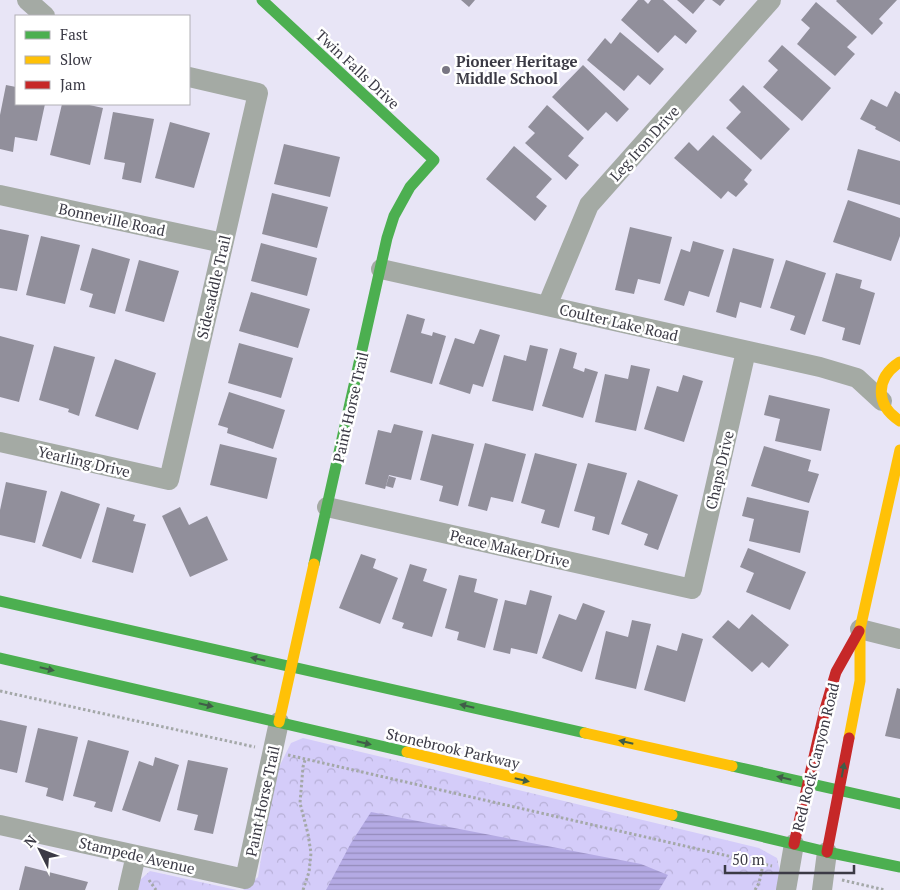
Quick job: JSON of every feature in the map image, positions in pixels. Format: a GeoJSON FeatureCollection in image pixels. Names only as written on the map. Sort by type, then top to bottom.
{"type":"FeatureCollection","features":[{"type":"Feature","properties":{"kind":"main road","name":"Twin Falls Drive"},"geometry":{"type":"LineString","coordinates":[[262,0],[434,160]]}},
{"type":"Feature","properties":{"kind":"main road","name":"Paint Horse Trail"},"geometry":{"type":"LineString","coordinates":[[279,722],[387,238],[394,216],[410,187],[434,160]]}},
{"type":"Feature","properties":{"kind":"main road"},"geometry":{"type":"LineString","coordinates":[[893,367],[883,378],[881,389],[882,401],[887,411],[898,420]]}},
{"type":"Feature","properties":{"kind":"main road","name":"Red Rock Canyon Road"},"geometry":{"type":"LineString","coordinates":[[828,852],[860,681],[860,629],[899,451],[898,420]]}},
{"type":"Feature","properties":{"kind":"main road"},"geometry":{"type":"LineString","coordinates":[[0,601],[900,804]]}},
{"type":"Feature","properties":{"kind":"main road","name":"Red Rock Canyon Road"},"geometry":{"type":"LineString","coordinates":[[794,844],[825,709],[836,672],[860,629]]}},
{"type":"Feature","properties":{"kind":"main road","name":"Stonebrook Parkway"},"geometry":{"type":"LineString","coordinates":[[0,658],[828,852],[900,867]]}},
{"type":"Feature","properties":{"kind":"street"},"geometry":{"type":"LineString","coordinates":[[27,0],[44,15]]}},
{"type":"Feature","properties":{"kind":"street","name":"Leg Iron Drive"},"geometry":{"type":"LineString","coordinates":[[547,306],[590,205],[771,0]]}},
{"type":"Feature","properties":{"kind":"street","name":"Sidesaddle Trail"},"geometry":{"type":"LineString","coordinates":[[169,480],[258,93],[190,77]]}},
{"type":"Feature","properties":{"kind":"street","name":"Bonneville Road"},"geometry":{"type":"LineString","coordinates":[[0,195],[223,243]]}},
{"type":"Feature","properties":{"kind":"street","name":"Coulter Lake Road"},"geometry":{"type":"LineString","coordinates":[[381,268],[820,368],[857,378],[882,401]]}},
{"type":"Feature","properties":{"kind":"street","name":"Chaps Drive"},"geometry":{"type":"LineString","coordinates":[[692,589],[746,350]]}},
{"type":"Feature","properties":{"kind":"street","name":"Coulter Lake Road"},"geometry":{"type":"LineString","coordinates":[[857,378],[893,367]]}},
{"type":"Feature","properties":{"kind":"street","name":"Yearling Drive"},"geometry":{"type":"LineString","coordinates":[[0,442],[169,480]]}},
{"type":"Feature","properties":{"kind":"street","name":"Peace Maker Drive"},"geometry":{"type":"LineString","coordinates":[[327,507],[692,589]]}},
{"type":"Feature","properties":{"kind":"street"},"geometry":{"type":"LineString","coordinates":[[860,629],[900,638]]}},
{"type":"Feature","properties":{"kind":"street","name":"Paint Horse Trail"},"geometry":{"type":"LineString","coordinates":[[245,879],[279,722]]}},
{"type":"Feature","properties":{"kind":"street","name":"Stampede Avenue"},"geometry":{"type":"LineString","coordinates":[[0,825],[245,879]]}},
{"type":"Feature","properties":{"kind":"street","name":"Red Rock Canyon Road"},"geometry":{"type":"LineString","coordinates":[[786,890],[794,844]]}},
{"type":"Feature","properties":{"kind":"street","name":"Red Rock Canyon Road"},"geometry":{"type":"LineString","coordinates":[[822,890],[828,852]]}},
{"type":"Feature","properties":{"kind":"street"},"geometry":{"type":"LineString","coordinates":[[128,890],[136,855]]}},
{"type":"Feature","properties":{"kind":"path"},"geometry":{"type":"LineString","coordinates":[[0,691],[273,751],[305,760],[789,870]]}},
{"type":"Feature","properties":{"kind":"path"},"geometry":{"type":"LineString","coordinates":[[303,890],[309,872],[310,853],[308,834],[300,803],[305,760]]}},
{"type":"Feature","properties":{"kind":"path"},"geometry":{"type":"LineString","coordinates":[[755,890],[759,883],[763,864]]}},
{"type":"Feature","properties":{"kind":"green space"},"geometry":{"type":"Polygon","coordinates":[[[303,738],[759,848],[777,858],[781,877],[778,890],[243,890],[258,877],[275,775],[291,743],[303,738]]]}},
{"type":"Feature","properties":{"kind":"green space"},"geometry":{"type":"Polygon","coordinates":[[[150,871],[237,890],[138,890],[140,880],[150,871]]]}},
{"type":"Feature","properties":{"kind":"shaded area"},"geometry":{"type":"Polygon","coordinates":[[[371,812],[641,864],[668,875],[659,890],[326,890],[351,843],[371,812]]]}},
{"type":"Feature","properties":{"kind":"building"},"geometry":{"type":"Polygon","coordinates":[[[461,0],[475,0],[469,7],[461,0]]]}},
{"type":"Feature","properties":{"kind":"building"},"geometry":{"type":"Polygon","coordinates":[[[638,0],[644,0],[648,4],[651,0],[663,0],[697,31],[686,44],[675,35],[658,53],[621,20],[638,0]]]}},
{"type":"Feature","properties":{"kind":"building"},"geometry":{"type":"Polygon","coordinates":[[[677,0],[705,0],[693,14],[677,0]]]}},
{"type":"Feature","properties":{"kind":"building"},"geometry":{"type":"Polygon","coordinates":[[[712,0],[725,0],[720,6],[712,0]]]}},
{"type":"Feature","properties":{"kind":"building"},"geometry":{"type":"Polygon","coordinates":[[[837,0],[897,0],[879,19],[883,23],[872,35],[837,0]]]}},
{"type":"Feature","properties":{"kind":"building"},"geometry":{"type":"Polygon","coordinates":[[[816,2],[857,37],[847,47],[855,54],[835,76],[797,44],[810,28],[801,20],[816,2]]]}},
{"type":"Feature","properties":{"kind":"building"},"geometry":{"type":"Polygon","coordinates":[[[620,32],[664,69],[650,85],[638,75],[624,91],[587,60],[605,38],[611,44],[620,32]]]}},
{"type":"Feature","properties":{"kind":"building"},"geometry":{"type":"Polygon","coordinates":[[[782,45],[831,88],[802,121],[763,87],[778,70],[768,61],[782,45]]]}},
{"type":"Feature","properties":{"kind":"building"},"geometry":{"type":"Polygon","coordinates":[[[583,65],[629,109],[617,122],[606,112],[588,131],[552,97],[583,65]]]}},
{"type":"Feature","properties":{"kind":"building"},"geometry":{"type":"Polygon","coordinates":[[[6,85],[15,87],[15,105],[45,105],[37,141],[15,137],[13,152],[0,149],[0,115],[6,85]]]}},
{"type":"Feature","properties":{"kind":"building"},"geometry":{"type":"Polygon","coordinates":[[[743,85],[790,129],[761,160],[726,128],[741,112],[729,100],[743,85]]]}},
{"type":"Feature","properties":{"kind":"building"},"geometry":{"type":"Polygon","coordinates":[[[895,91],[900,94],[900,142],[860,119],[871,99],[887,107],[895,91]]]}},
{"type":"Feature","properties":{"kind":"building"},"geometry":{"type":"Polygon","coordinates":[[[62,105],[90,105],[103,108],[90,165],[50,155],[62,105]]]}},
{"type":"Feature","properties":{"kind":"building"},"geometry":{"type":"Polygon","coordinates":[[[547,105],[584,138],[568,156],[579,165],[566,180],[525,143],[535,133],[528,127],[547,105]]]}},
{"type":"Feature","properties":{"kind":"building"},"geometry":{"type":"Polygon","coordinates":[[[113,112],[154,119],[141,183],[122,179],[125,163],[104,159],[113,112]]]}},
{"type":"Feature","properties":{"kind":"building"},"geometry":{"type":"Polygon","coordinates":[[[170,122],[210,133],[194,188],[155,178],[170,122]]]}},
{"type":"Feature","properties":{"kind":"building"},"geometry":{"type":"Polygon","coordinates":[[[713,135],[752,170],[744,180],[748,184],[736,197],[728,191],[721,199],[674,158],[689,142],[698,151],[713,135]]]}},
{"type":"Feature","properties":{"kind":"building"},"geometry":{"type":"Polygon","coordinates":[[[284,144],[340,157],[330,197],[274,184],[284,144]]]}},
{"type":"Feature","properties":{"kind":"building"},"geometry":{"type":"Polygon","coordinates":[[[514,146],[552,179],[536,197],[547,206],[535,221],[486,179],[514,146]]]}},
{"type":"Feature","properties":{"kind":"building"},"geometry":{"type":"Polygon","coordinates":[[[858,149],[900,161],[900,205],[847,190],[858,149]]]}},
{"type":"Feature","properties":{"kind":"building"},"geometry":{"type":"Polygon","coordinates":[[[272,193],[328,207],[317,248],[262,234],[272,193]]]}},
{"type":"Feature","properties":{"kind":"building"},"geometry":{"type":"Polygon","coordinates":[[[848,200],[900,218],[900,236],[891,261],[833,242],[848,200]]]}},
{"type":"Feature","properties":{"kind":"building"},"geometry":{"type":"Polygon","coordinates":[[[630,227],[672,237],[660,284],[638,279],[634,294],[615,290],[630,227]]]}},
{"type":"Feature","properties":{"kind":"building"},"geometry":{"type":"Polygon","coordinates":[[[0,229],[29,235],[17,291],[0,288],[0,229]]]}},
{"type":"Feature","properties":{"kind":"building"},"geometry":{"type":"Polygon","coordinates":[[[41,236],[80,245],[65,304],[26,295],[41,236]]]}},
{"type":"Feature","properties":{"kind":"building"},"geometry":{"type":"Polygon","coordinates":[[[693,241],[724,250],[709,297],[689,291],[684,306],[664,300],[681,249],[690,252],[693,241]]]}},
{"type":"Feature","properties":{"kind":"building"},"geometry":{"type":"Polygon","coordinates":[[[261,243],[317,258],[307,296],[251,281],[261,243]]]}},
{"type":"Feature","properties":{"kind":"building"},"geometry":{"type":"Polygon","coordinates":[[[92,248],[130,259],[115,314],[89,307],[93,294],[80,290],[92,248]]]}},
{"type":"Feature","properties":{"kind":"building"},"geometry":{"type":"Polygon","coordinates":[[[733,248],[774,259],[761,308],[740,302],[736,318],[716,312],[733,248]]]}},
{"type":"Feature","properties":{"kind":"building"},"geometry":{"type":"Polygon","coordinates":[[[139,260],[179,271],[164,322],[125,311],[139,260]]]}},
{"type":"Feature","properties":{"kind":"building"},"geometry":{"type":"Polygon","coordinates":[[[786,260],[826,273],[805,335],[790,330],[795,316],[770,308],[786,260]]]}},
{"type":"Feature","properties":{"kind":"building"},"geometry":{"type":"Polygon","coordinates":[[[836,273],[862,280],[860,288],[875,293],[860,345],[842,340],[845,328],[822,321],[836,273]]]}},
{"type":"Feature","properties":{"kind":"building"},"geometry":{"type":"Polygon","coordinates":[[[251,292],[310,309],[298,348],[239,331],[251,292]]]}},
{"type":"Feature","properties":{"kind":"building"},"geometry":{"type":"Polygon","coordinates":[[[407,314],[425,319],[421,333],[432,336],[433,332],[446,336],[432,384],[390,372],[407,314]]]}},
{"type":"Feature","properties":{"kind":"building"},"geometry":{"type":"Polygon","coordinates":[[[480,329],[500,335],[483,387],[473,384],[470,394],[439,384],[455,338],[474,344],[480,329]]]}},
{"type":"Feature","properties":{"kind":"building"},"geometry":{"type":"Polygon","coordinates":[[[0,336],[34,345],[19,402],[0,397],[0,336]]]}},
{"type":"Feature","properties":{"kind":"building"},"geometry":{"type":"Polygon","coordinates":[[[239,343],[293,358],[281,398],[228,383],[239,343]]]}},
{"type":"Feature","properties":{"kind":"building"},"geometry":{"type":"Polygon","coordinates":[[[530,345],[548,349],[533,411],[492,401],[504,355],[526,361],[530,345]]]}},
{"type":"Feature","properties":{"kind":"building"},"geometry":{"type":"Polygon","coordinates":[[[54,346],[95,357],[79,416],[68,412],[69,409],[39,400],[54,346]]]}},
{"type":"Feature","properties":{"kind":"building"},"geometry":{"type":"Polygon","coordinates":[[[560,348],[577,353],[573,368],[584,372],[585,368],[598,372],[583,418],[542,406],[560,348]]]}},
{"type":"Feature","properties":{"kind":"building"},"geometry":{"type":"Polygon","coordinates":[[[115,359],[156,373],[138,430],[95,416],[115,359]]]}},
{"type":"Feature","properties":{"kind":"building"},"geometry":{"type":"Polygon","coordinates":[[[631,365],[650,369],[636,431],[595,422],[605,374],[628,379],[631,365]]]}},
{"type":"Feature","properties":{"kind":"building"},"geometry":{"type":"Polygon","coordinates":[[[683,375],[703,381],[684,442],[644,429],[657,386],[678,392],[683,375]]]}},
{"type":"Feature","properties":{"kind":"building"},"geometry":{"type":"Polygon","coordinates":[[[229,392],[285,410],[273,449],[227,433],[228,428],[218,425],[229,392]]]}},
{"type":"Feature","properties":{"kind":"building"},"geometry":{"type":"Polygon","coordinates":[[[769,395],[830,409],[821,451],[775,441],[780,419],[764,415],[769,395]]]}},
{"type":"Feature","properties":{"kind":"building"},"geometry":{"type":"Polygon","coordinates":[[[394,424],[423,431],[411,480],[389,475],[385,489],[365,484],[378,430],[391,433],[394,424]]]}},
{"type":"Feature","properties":{"kind":"building"},"geometry":{"type":"Polygon","coordinates":[[[432,434],[474,444],[458,506],[439,501],[443,486],[420,480],[432,434]]]}},
{"type":"Feature","properties":{"kind":"building"},"geometry":{"type":"Polygon","coordinates":[[[485,443],[526,454],[513,502],[491,497],[487,511],[468,506],[485,443]]]}},
{"type":"Feature","properties":{"kind":"building"},"geometry":{"type":"Polygon","coordinates":[[[220,444],[277,458],[267,499],[210,485],[220,444]]]}},
{"type":"Feature","properties":{"kind":"building"},"geometry":{"type":"Polygon","coordinates":[[[764,446],[811,460],[808,471],[819,474],[809,503],[751,486],[764,446]]]}},
{"type":"Feature","properties":{"kind":"building"},"geometry":{"type":"Polygon","coordinates":[[[535,453],[577,464],[559,528],[541,523],[545,510],[521,503],[535,453]]]}},
{"type":"Feature","properties":{"kind":"building"},"geometry":{"type":"Polygon","coordinates":[[[588,463],[627,473],[609,535],[592,530],[595,517],[574,511],[588,463]]]}},
{"type":"Feature","properties":{"kind":"building"},"geometry":{"type":"Polygon","coordinates":[[[389,476],[396,478],[393,488],[386,486],[389,476]]]}},
{"type":"Feature","properties":{"kind":"building"},"geometry":{"type":"Polygon","coordinates":[[[638,480],[678,495],[658,550],[644,545],[648,534],[621,524],[638,480]]]}},
{"type":"Feature","properties":{"kind":"building"},"geometry":{"type":"Polygon","coordinates":[[[6,482],[47,491],[35,543],[0,535],[0,510],[6,482]]]}},
{"type":"Feature","properties":{"kind":"building"},"geometry":{"type":"Polygon","coordinates":[[[61,491],[100,504],[81,559],[42,546],[61,491]]]}},
{"type":"Feature","properties":{"kind":"building"},"geometry":{"type":"Polygon","coordinates":[[[747,497],[809,511],[800,553],[749,541],[754,519],[742,516],[747,497]]]}},
{"type":"Feature","properties":{"kind":"building"},"geometry":{"type":"Polygon","coordinates":[[[107,507],[135,515],[133,521],[146,524],[133,573],[92,562],[107,507]]]}},
{"type":"Feature","properties":{"kind":"building"},"geometry":{"type":"Polygon","coordinates":[[[180,507],[189,525],[207,516],[228,560],[190,577],[162,516],[180,507]]]}},
{"type":"Feature","properties":{"kind":"building"},"geometry":{"type":"Polygon","coordinates":[[[748,548],[806,572],[790,610],[746,592],[754,573],[740,567],[748,548]]]}},
{"type":"Feature","properties":{"kind":"building"},"geometry":{"type":"Polygon","coordinates":[[[361,554],[376,559],[373,568],[398,578],[380,624],[339,608],[361,554]]]}},
{"type":"Feature","properties":{"kind":"building"},"geometry":{"type":"Polygon","coordinates":[[[410,564],[427,569],[423,581],[447,589],[432,637],[402,628],[404,623],[392,619],[410,564]]]}},
{"type":"Feature","properties":{"kind":"building"},"geometry":{"type":"Polygon","coordinates":[[[459,575],[477,579],[474,592],[498,599],[485,648],[457,640],[459,632],[445,628],[459,575]]]}},
{"type":"Feature","properties":{"kind":"building"},"geometry":{"type":"Polygon","coordinates":[[[530,590],[552,596],[537,654],[511,648],[510,654],[493,650],[505,600],[526,605],[530,590]]]}},
{"type":"Feature","properties":{"kind":"building"},"geometry":{"type":"Polygon","coordinates":[[[583,603],[605,611],[582,672],[542,658],[559,614],[576,620],[583,603]]]}},
{"type":"Feature","properties":{"kind":"building"},"geometry":{"type":"Polygon","coordinates":[[[752,614],[789,645],[769,668],[762,662],[752,672],[712,637],[728,620],[739,629],[752,614]]]}},
{"type":"Feature","properties":{"kind":"building"},"geometry":{"type":"Polygon","coordinates":[[[632,620],[651,624],[636,689],[595,679],[606,631],[628,637],[632,620]]]}},
{"type":"Feature","properties":{"kind":"building"},"geometry":{"type":"Polygon","coordinates":[[[682,633],[703,639],[685,702],[644,690],[657,645],[677,651],[682,633]]]}},
{"type":"Feature","properties":{"kind":"building"},"geometry":{"type":"Polygon","coordinates":[[[897,688],[900,689],[900,739],[885,736],[897,688]]]}},
{"type":"Feature","properties":{"kind":"building"},"geometry":{"type":"Polygon","coordinates":[[[0,720],[27,726],[17,773],[0,769],[0,720]]]}},
{"type":"Feature","properties":{"kind":"building"},"geometry":{"type":"Polygon","coordinates":[[[38,728],[78,737],[63,801],[46,796],[48,788],[25,782],[38,728]]]}},
{"type":"Feature","properties":{"kind":"building"},"geometry":{"type":"Polygon","coordinates":[[[88,740],[129,751],[112,812],[94,807],[96,802],[73,796],[88,740]]]}},
{"type":"Feature","properties":{"kind":"building"},"geometry":{"type":"Polygon","coordinates":[[[155,757],[179,765],[160,822],[122,810],[139,761],[153,766],[155,757]]]}},
{"type":"Feature","properties":{"kind":"building"},"geometry":{"type":"Polygon","coordinates":[[[188,760],[228,768],[213,834],[194,830],[198,815],[177,810],[188,760]]]}},
{"type":"Feature","properties":{"kind":"building"},"geometry":{"type":"Polygon","coordinates":[[[25,866],[88,882],[85,890],[19,890],[25,866]]]}},
{"type":"Feature","properties":{"kind":"traffic: fast"},"geometry":{"type":"LineString","coordinates":[[262,0],[434,160],[410,187],[394,216],[387,238],[314,564]]}},
{"type":"Feature","properties":{"kind":"traffic: fast"},"geometry":{"type":"LineString","coordinates":[[0,601],[585,733]]}},
{"type":"Feature","properties":{"kind":"traffic: fast"},"geometry":{"type":"LineString","coordinates":[[0,658],[407,752]]}},
{"type":"Feature","properties":{"kind":"traffic: fast"},"geometry":{"type":"LineString","coordinates":[[732,766],[900,804]]}},
{"type":"Feature","properties":{"kind":"traffic: fast"},"geometry":{"type":"LineString","coordinates":[[672,815],[827,852],[900,867]]}},
{"type":"Feature","properties":{"kind":"traffic: slow"},"geometry":{"type":"LineString","coordinates":[[900,362],[886,376],[882,383],[881,392],[882,400],[886,407],[900,421]]}},
{"type":"Feature","properties":{"kind":"traffic: slow"},"geometry":{"type":"LineString","coordinates":[[849,738],[860,681],[860,629],[900,450]]}},
{"type":"Feature","properties":{"kind":"traffic: slow"},"geometry":{"type":"LineString","coordinates":[[279,722],[314,564]]}},
{"type":"Feature","properties":{"kind":"traffic: slow"},"geometry":{"type":"LineString","coordinates":[[585,733],[732,766]]}},
{"type":"Feature","properties":{"kind":"traffic: slow"},"geometry":{"type":"LineString","coordinates":[[407,752],[672,815]]}},
{"type":"Feature","properties":{"kind":"traffic: jam"},"geometry":{"type":"LineString","coordinates":[[794,844],[825,709],[836,672],[859,631]]}},
{"type":"Feature","properties":{"kind":"traffic: jam"},"geometry":{"type":"LineString","coordinates":[[827,852],[849,738]]}},
{"type":"Feature","properties":{"kind":"place","name":"Pioneer Heritage Middle School"},"geometry":{"type":"Point","coordinates":[446,70]}}]}
